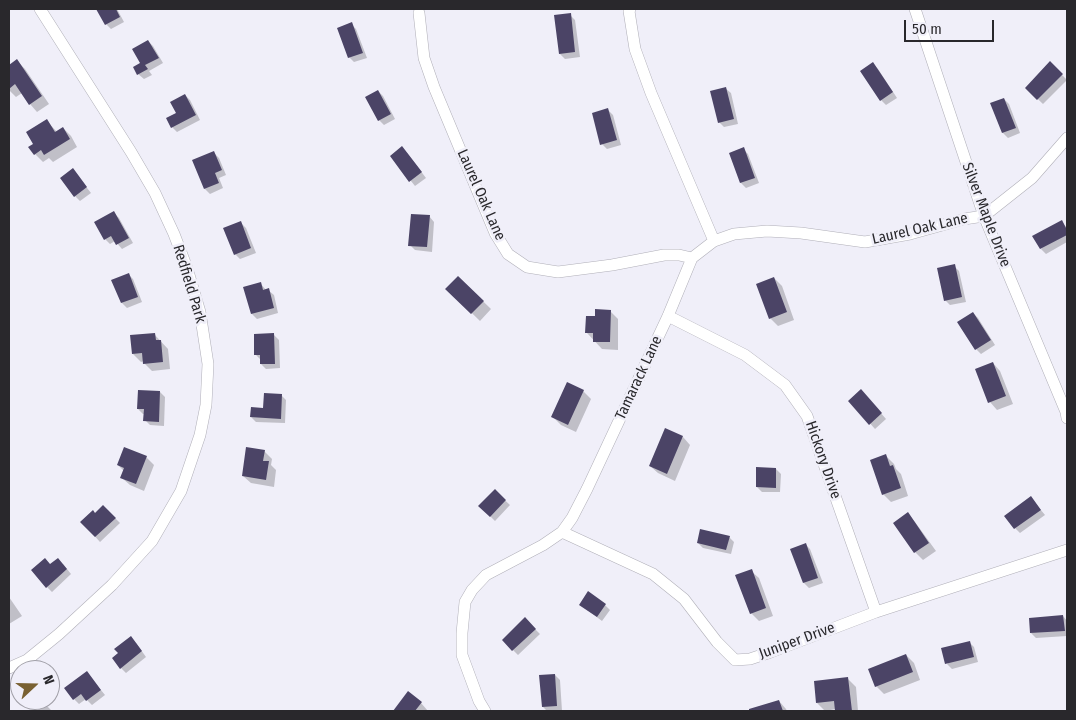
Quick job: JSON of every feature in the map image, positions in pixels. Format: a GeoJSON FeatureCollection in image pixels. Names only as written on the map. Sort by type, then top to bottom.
{"type":"FeatureCollection","features":[{"type":"Feature","properties":{"kind":"street","name":"Redfield Park"},"geometry":{"type":"LineString","coordinates":[[9,668],[27,660],[59,634],[112,585],[152,541],[181,491],[200,434],[206,397],[208,364],[200,312],[187,268],[156,193],[40,9]]}},
{"type":"Feature","properties":{"kind":"street"},"geometry":{"type":"LineString","coordinates":[[630,9],[635,49],[651,93],[714,241]]}},
{"type":"Feature","properties":{"kind":"street","name":"Silver Maple Drive"},"geometry":{"type":"LineString","coordinates":[[915,9],[984,216],[1067,418]]}},
{"type":"Feature","properties":{"kind":"street","name":"Laurel Oak Lane"},"geometry":{"type":"LineString","coordinates":[[419,13],[424,58],[434,87],[495,233],[508,254],[527,267],[558,272],[612,265],[664,255],[679,255],[692,258]]}},
{"type":"Feature","properties":{"kind":"street","name":"Laurel Oak Lane"},"geometry":{"type":"LineString","coordinates":[[714,241],[734,234],[767,231],[801,233],[865,242],[910,234],[964,219],[984,216],[1032,178],[1067,138]]}},
{"type":"Feature","properties":{"kind":"street","name":"Tamarack Lane"},"geometry":{"type":"LineString","coordinates":[[485,711],[479,702],[462,655],[465,602],[472,590],[486,574],[562,532],[572,518],[668,316],[692,258],[714,241]]}},
{"type":"Feature","properties":{"kind":"street","name":"Hickory Drive"},"geometry":{"type":"LineString","coordinates":[[668,316],[745,355],[784,385],[807,416],[876,612]]}},
{"type":"Feature","properties":{"kind":"street","name":"Juniper Drive"},"geometry":{"type":"LineString","coordinates":[[562,532],[653,574],[684,599],[717,642],[735,660],[750,659],[876,612],[1067,550]]}},
{"type":"Feature","properties":{"kind":"building"},"geometry":{"type":"Polygon","coordinates":[[[96,9],[116,9],[120,17],[105,25],[96,9]]]}},
{"type":"Feature","properties":{"kind":"building"},"geometry":{"type":"Polygon","coordinates":[[[571,13],[575,52],[559,54],[554,15],[571,13]]]}},
{"type":"Feature","properties":{"kind":"building"},"geometry":{"type":"Polygon","coordinates":[[[352,22],[363,53],[348,58],[337,28],[352,22]]]}},
{"type":"Feature","properties":{"kind":"building"},"geometry":{"type":"Polygon","coordinates":[[[148,40],[159,58],[145,65],[148,69],[137,75],[133,67],[140,63],[132,49],[148,40]]]}},
{"type":"Feature","properties":{"kind":"building"},"geometry":{"type":"Polygon","coordinates":[[[17,59],[42,96],[29,105],[15,84],[9,89],[9,65],[17,59]]]}},
{"type":"Feature","properties":{"kind":"building"},"geometry":{"type":"Polygon","coordinates":[[[1050,61],[1063,74],[1037,100],[1025,88],[1050,61]]]}},
{"type":"Feature","properties":{"kind":"building"},"geometry":{"type":"Polygon","coordinates":[[[873,62],[893,92],[880,101],[860,71],[873,62]]]}},
{"type":"Feature","properties":{"kind":"building"},"geometry":{"type":"Polygon","coordinates":[[[726,87],[734,119],[718,123],[710,91],[726,87]]]}},
{"type":"Feature","properties":{"kind":"building"},"geometry":{"type":"Polygon","coordinates":[[[378,90],[391,114],[378,121],[365,97],[378,90]]]}},
{"type":"Feature","properties":{"kind":"building"},"geometry":{"type":"Polygon","coordinates":[[[185,94],[196,115],[171,128],[166,118],[176,113],[170,102],[185,94]]]}},
{"type":"Feature","properties":{"kind":"building"},"geometry":{"type":"Polygon","coordinates":[[[1004,98],[1016,128],[1002,133],[990,103],[1004,98]]]}},
{"type":"Feature","properties":{"kind":"building"},"geometry":{"type":"Polygon","coordinates":[[[608,108],[617,140],[600,145],[592,113],[608,108]]]}},
{"type":"Feature","properties":{"kind":"building"},"geometry":{"type":"Polygon","coordinates":[[[47,119],[55,132],[63,127],[70,139],[44,155],[41,150],[34,155],[28,147],[33,144],[26,132],[47,119]]]}},
{"type":"Feature","properties":{"kind":"building"},"geometry":{"type":"Polygon","coordinates":[[[402,146],[422,172],[409,182],[390,156],[402,146]]]}},
{"type":"Feature","properties":{"kind":"building"},"geometry":{"type":"Polygon","coordinates":[[[744,147],[755,178],[740,183],[729,153],[744,147]]]}},
{"type":"Feature","properties":{"kind":"building"},"geometry":{"type":"Polygon","coordinates":[[[214,151],[222,170],[215,173],[219,183],[204,189],[192,160],[214,151]]]}},
{"type":"Feature","properties":{"kind":"building"},"geometry":{"type":"Polygon","coordinates":[[[73,168],[87,187],[74,197],[60,178],[73,168]]]}},
{"type":"Feature","properties":{"kind":"building"},"geometry":{"type":"Polygon","coordinates":[[[114,211],[129,238],[116,245],[111,236],[104,240],[94,222],[114,211]]]}},
{"type":"Feature","properties":{"kind":"building"},"geometry":{"type":"Polygon","coordinates":[[[411,214],[430,215],[427,247],[408,246],[411,214]]]}},
{"type":"Feature","properties":{"kind":"building"},"geometry":{"type":"Polygon","coordinates":[[[1062,220],[1067,230],[1067,235],[1040,249],[1032,236],[1062,220]]]}},
{"type":"Feature","properties":{"kind":"building"},"geometry":{"type":"Polygon","coordinates":[[[241,221],[251,248],[234,255],[223,228],[241,221]]]}},
{"type":"Feature","properties":{"kind":"building"},"geometry":{"type":"Polygon","coordinates":[[[955,264],[962,297],[944,301],[937,268],[955,264]]]}},
{"type":"Feature","properties":{"kind":"building"},"geometry":{"type":"Polygon","coordinates":[[[129,273],[138,297],[121,303],[111,280],[129,273]]]}},
{"type":"Feature","properties":{"kind":"building"},"geometry":{"type":"Polygon","coordinates":[[[458,276],[484,301],[471,314],[445,289],[458,276]]]}},
{"type":"Feature","properties":{"kind":"building"},"geometry":{"type":"Polygon","coordinates":[[[774,277],[787,312],[769,319],[756,284],[774,277]]]}},
{"type":"Feature","properties":{"kind":"building"},"geometry":{"type":"Polygon","coordinates":[[[261,282],[263,290],[269,288],[274,308],[251,314],[243,287],[261,282]]]}},
{"type":"Feature","properties":{"kind":"building"},"geometry":{"type":"Polygon","coordinates":[[[595,309],[611,310],[610,342],[593,342],[593,333],[585,333],[586,316],[595,316],[595,309]]]}},
{"type":"Feature","properties":{"kind":"building"},"geometry":{"type":"Polygon","coordinates":[[[973,312],[991,340],[975,350],[957,322],[973,312]]]}},
{"type":"Feature","properties":{"kind":"building"},"geometry":{"type":"Polygon","coordinates":[[[155,333],[156,340],[161,340],[163,362],[143,364],[142,353],[132,354],[130,335],[155,333]]]}},
{"type":"Feature","properties":{"kind":"building"},"geometry":{"type":"Polygon","coordinates":[[[274,333],[275,364],[260,364],[260,355],[254,355],[254,334],[274,333]]]}},
{"type":"Feature","properties":{"kind":"building"},"geometry":{"type":"Polygon","coordinates":[[[993,362],[1006,396],[988,403],[975,369],[993,362]]]}},
{"type":"Feature","properties":{"kind":"building"},"geometry":{"type":"Polygon","coordinates":[[[567,382],[584,390],[568,425],[551,417],[567,382]]]}},
{"type":"Feature","properties":{"kind":"building"},"geometry":{"type":"Polygon","coordinates":[[[861,389],[882,413],[869,425],[848,401],[861,389]]]}},
{"type":"Feature","properties":{"kind":"building"},"geometry":{"type":"Polygon","coordinates":[[[138,390],[160,391],[159,422],[143,421],[144,409],[137,409],[138,390]]]}},
{"type":"Feature","properties":{"kind":"building"},"geometry":{"type":"Polygon","coordinates":[[[264,393],[282,394],[281,419],[250,417],[251,407],[263,408],[264,393]]]}},
{"type":"Feature","properties":{"kind":"building"},"geometry":{"type":"Polygon","coordinates":[[[665,428],[683,436],[667,474],[649,466],[665,428]]]}},
{"type":"Feature","properties":{"kind":"building"},"geometry":{"type":"Polygon","coordinates":[[[124,447],[147,456],[136,484],[120,478],[124,468],[117,465],[124,447]]]}},
{"type":"Feature","properties":{"kind":"building"},"geometry":{"type":"Polygon","coordinates":[[[246,447],[265,450],[263,461],[269,461],[266,480],[242,476],[246,447]]]}},
{"type":"Feature","properties":{"kind":"building"},"geometry":{"type":"Polygon","coordinates":[[[886,454],[890,466],[893,465],[901,488],[882,495],[870,460],[886,454]]]}},
{"type":"Feature","properties":{"kind":"building"},"geometry":{"type":"Polygon","coordinates":[[[756,467],[776,468],[776,488],[756,487],[756,467]]]}},
{"type":"Feature","properties":{"kind":"building"},"geometry":{"type":"Polygon","coordinates":[[[495,489],[506,500],[490,517],[478,506],[495,489]]]}},
{"type":"Feature","properties":{"kind":"building"},"geometry":{"type":"Polygon","coordinates":[[[1031,496],[1041,510],[1014,529],[1004,516],[1031,496]]]}},
{"type":"Feature","properties":{"kind":"building"},"geometry":{"type":"Polygon","coordinates":[[[103,505],[116,518],[95,537],[80,522],[93,510],[95,513],[103,505]]]}},
{"type":"Feature","properties":{"kind":"building"},"geometry":{"type":"Polygon","coordinates":[[[908,512],[929,543],[914,553],[893,523],[908,512]]]}},
{"type":"Feature","properties":{"kind":"building"},"geometry":{"type":"Polygon","coordinates":[[[700,529],[730,536],[726,550],[697,543],[700,529]]]}},
{"type":"Feature","properties":{"kind":"building"},"geometry":{"type":"Polygon","coordinates":[[[806,543],[818,578],[803,583],[790,549],[806,543]]]}},
{"type":"Feature","properties":{"kind":"building"},"geometry":{"type":"Polygon","coordinates":[[[45,558],[50,564],[58,558],[67,569],[46,588],[31,570],[45,558]]]}},
{"type":"Feature","properties":{"kind":"building"},"geometry":{"type":"Polygon","coordinates":[[[752,569],[766,608],[750,614],[735,575],[752,569]]]}},
{"type":"Feature","properties":{"kind":"building"},"geometry":{"type":"Polygon","coordinates":[[[588,591],[606,604],[597,617],[579,605],[588,591]]]}},
{"type":"Feature","properties":{"kind":"building"},"geometry":{"type":"Polygon","coordinates":[[[1063,615],[1065,631],[1030,633],[1029,618],[1063,615]]]}},
{"type":"Feature","properties":{"kind":"building"},"geometry":{"type":"Polygon","coordinates":[[[525,617],[536,629],[512,651],[502,640],[525,617]]]}},
{"type":"Feature","properties":{"kind":"building"},"geometry":{"type":"Polygon","coordinates":[[[131,636],[142,651],[120,669],[112,658],[118,653],[114,649],[131,636]]]}},
{"type":"Feature","properties":{"kind":"building"},"geometry":{"type":"Polygon","coordinates":[[[970,641],[974,657],[945,664],[941,648],[970,641]]]}},
{"type":"Feature","properties":{"kind":"building"},"geometry":{"type":"Polygon","coordinates":[[[906,654],[913,672],[875,687],[868,669],[906,654]]]}},
{"type":"Feature","properties":{"kind":"building"},"geometry":{"type":"Polygon","coordinates":[[[87,671],[101,690],[86,701],[81,694],[73,700],[64,688],[87,671]]]}},
{"type":"Feature","properties":{"kind":"building"},"geometry":{"type":"Polygon","coordinates":[[[555,674],[557,706],[542,707],[539,675],[555,674]]]}},
{"type":"Feature","properties":{"kind":"building"},"geometry":{"type":"Polygon","coordinates":[[[848,677],[852,711],[835,711],[834,701],[816,703],[814,681],[848,677]]]}},
{"type":"Feature","properties":{"kind":"building"},"geometry":{"type":"Polygon","coordinates":[[[408,691],[422,702],[415,711],[393,711],[408,691]]]}},
{"type":"Feature","properties":{"kind":"building"},"geometry":{"type":"Polygon","coordinates":[[[779,700],[783,711],[749,711],[749,709],[779,700]]]}}]}
